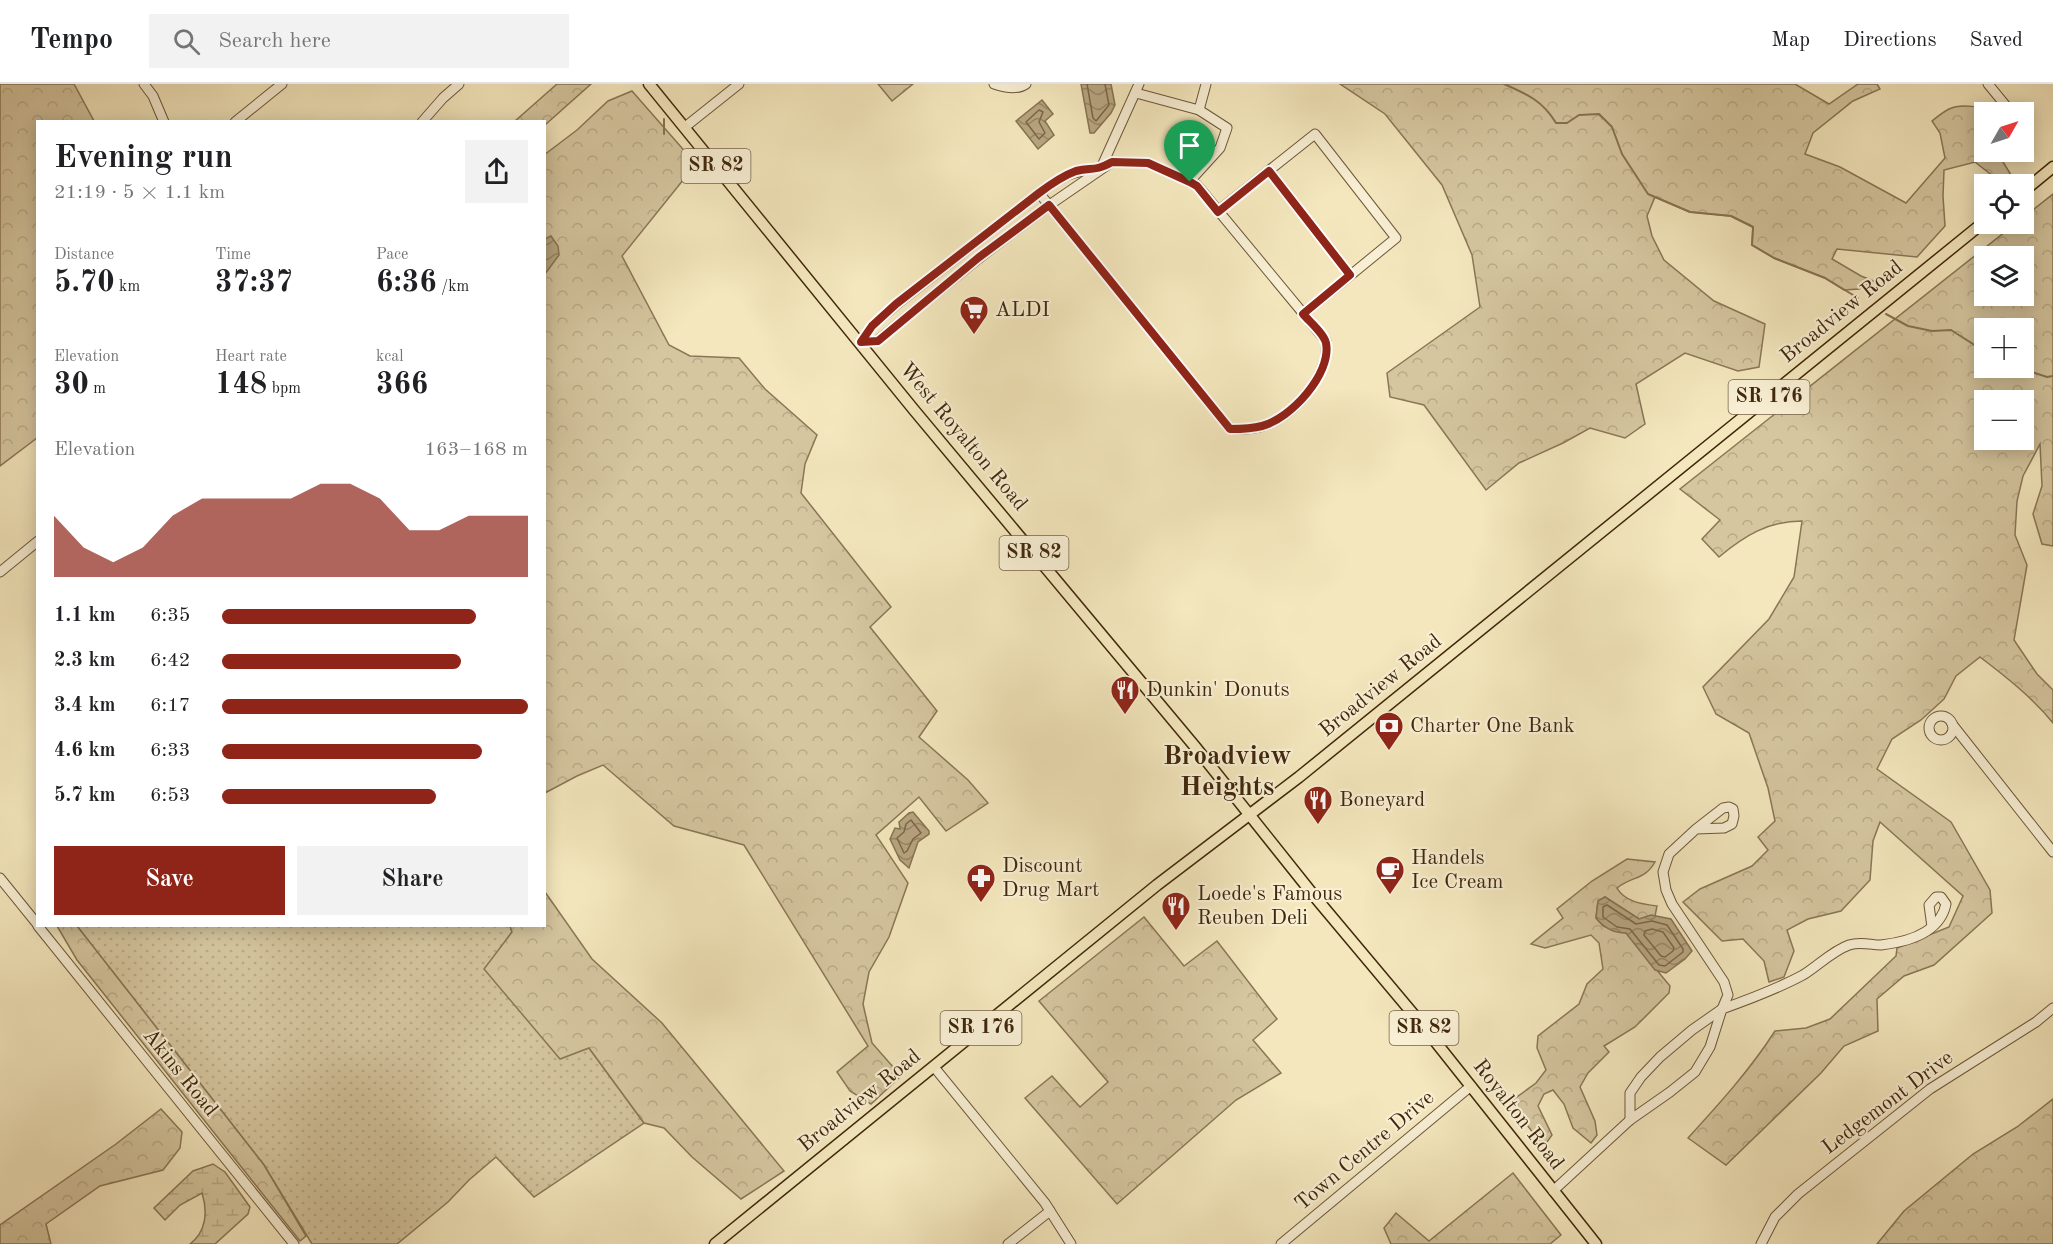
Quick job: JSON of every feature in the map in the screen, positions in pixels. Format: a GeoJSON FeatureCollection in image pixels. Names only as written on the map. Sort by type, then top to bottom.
{"type":"FeatureCollection","features":[{"type":"Feature","properties":{"kind":"main road","name":"West Royalton Road"},"geometry":{"type":"LineString","coordinates":[[649,84],[768,232],[1249,814]]}},
{"type":"Feature","properties":{"kind":"main road"},"geometry":{"type":"LineString","coordinates":[[2034,183],[2053,167]]}},
{"type":"Feature","properties":{"kind":"main road","name":"Broadview Road"},"geometry":{"type":"LineString","coordinates":[[715,1244],[1164,879],[1299,777],[1974,230]]}},
{"type":"Feature","properties":{"kind":"main road","name":"Royalton Road"},"geometry":{"type":"LineString","coordinates":[[1249,814],[1471,1086],[1596,1244]]}},
{"type":"Feature","properties":{"kind":"street"},"geometry":{"type":"LineString","coordinates":[[144,84],[153,96],[163,120]]}},
{"type":"Feature","properties":{"kind":"street"},"geometry":{"type":"LineString","coordinates":[[237,120],[282,84]]}},
{"type":"Feature","properties":{"kind":"street"},"geometry":{"type":"LineString","coordinates":[[424,120],[442,98],[459,84]]}},
{"type":"Feature","properties":{"kind":"street"},"geometry":{"type":"LineString","coordinates":[[685,127],[739,84]]}},
{"type":"Feature","properties":{"kind":"street"},"geometry":{"type":"LineString","coordinates":[[994,84],[1006,87],[1023,87],[1026,84]]}},
{"type":"Feature","properties":{"kind":"street"},"geometry":{"type":"LineString","coordinates":[[1199,110],[1206,84]]}},
{"type":"Feature","properties":{"kind":"street"},"geometry":{"type":"LineString","coordinates":[[1988,84],[2003,102]]}},
{"type":"Feature","properties":{"kind":"street"},"geometry":{"type":"LineString","coordinates":[[1099,169],[1137,88],[1199,110],[1227,128],[1220,148],[1190,182]]}},
{"type":"Feature","properties":{"kind":"street"},"geometry":{"type":"LineString","coordinates":[[1218,212],[1315,134],[1396,238],[1303,314]]}},
{"type":"Feature","properties":{"kind":"street"},"geometry":{"type":"LineString","coordinates":[[861,342],[878,341],[978,258],[1049,205],[1099,169],[1112,162],[1148,163],[1197,186],[1326,341],[1326,358],[1318,377],[1297,406],[1264,426],[1230,429],[1049,205],[1039,193]]}},
{"type":"Feature","properties":{"kind":"street"},"geometry":{"type":"LineString","coordinates":[[861,342],[872,326],[896,304],[1039,193],[1064,176],[1080,170],[1099,169]]}},
{"type":"Feature","properties":{"kind":"street"},"geometry":{"type":"LineString","coordinates":[[1269,171],[1350,275]]}},
{"type":"Feature","properties":{"kind":"street"},"geometry":{"type":"LineString","coordinates":[[0,572],[36,543]]}},
{"type":"Feature","properties":{"kind":"street"},"geometry":{"type":"LineString","coordinates":[[1952,724],[2053,852]]}},
{"type":"Feature","properties":{"kind":"street"},"geometry":{"type":"LineString","coordinates":[[1553,1191],[1630,1119],[1695,1072],[1710,1047],[1728,995],[1724,982],[1672,904],[1666,890],[1663,872],[1669,854],[1696,829]]}},
{"type":"Feature","properties":{"kind":"street","name":"Akins Road"},"geometry":{"type":"LineString","coordinates":[[0,878],[36,923]]}},
{"type":"Feature","properties":{"kind":"street","name":"Akins Road"},"geometry":{"type":"LineString","coordinates":[[40,927],[294,1244]]}},
{"type":"Feature","properties":{"kind":"street"},"geometry":{"type":"LineString","coordinates":[[1630,1119],[1630,1093],[1641,1077],[1692,1029],[1722,1009],[1767,994],[1804,974],[1848,945],[1862,942],[1879,945],[1911,939],[1932,927]]}},
{"type":"Feature","properties":{"kind":"street","name":"Ledgemont Drive"},"geometry":{"type":"LineString","coordinates":[[1761,1244],[1776,1217],[1798,1194],[1930,1089],[2036,1022],[2053,1008]]}},
{"type":"Feature","properties":{"kind":"street"},"geometry":{"type":"LineString","coordinates":[[934,1067],[1050,1211],[1071,1244]]}},
{"type":"Feature","properties":{"kind":"street","name":"Town Centre Drive"},"geometry":{"type":"LineString","coordinates":[[1281,1244],[1471,1086]]}},
{"type":"Feature","properties":{"kind":"street"},"geometry":{"type":"LineString","coordinates":[[1008,1244],[1050,1211]]}},
{"type":"Feature","properties":{"kind":"green space"},"geometry":{"type":"Polygon","coordinates":[[[0,84],[74,84],[93,120],[36,120],[36,439],[0,466],[0,84]]]}},
{"type":"Feature","properties":{"kind":"green space"},"geometry":{"type":"Polygon","coordinates":[[[557,84],[591,84],[546,124],[546,120],[516,120],[557,84]]]}},
{"type":"Feature","properties":{"kind":"green space"},"geometry":{"type":"Polygon","coordinates":[[[878,84],[913,84],[892,101],[878,84]]]}},
{"type":"Feature","properties":{"kind":"green space"},"geometry":{"type":"Polygon","coordinates":[[[1340,84],[1795,84],[1829,104],[1858,84],[1877,84],[1880,89],[1853,101],[1813,133],[1805,154],[1840,167],[1906,203],[1945,158],[1940,133],[1932,121],[1954,107],[1972,106],[1974,106],[1975,162],[1944,170],[1945,226],[1917,257],[1837,249],[1832,259],[1874,281],[1859,289],[1844,290],[1825,278],[1774,258],[1752,245],[1753,227],[1731,216],[1690,212],[1655,197],[1647,216],[1652,236],[1664,260],[1714,301],[1765,324],[1759,367],[1738,371],[1685,353],[1636,384],[1645,424],[1625,438],[1590,428],[1519,463],[1486,490],[1424,405],[1390,397],[1387,373],[1480,307],[1472,255],[1442,185],[1385,114],[1340,84]]]}},
{"type":"Feature","properties":{"kind":"green space"},"geometry":{"type":"Polygon","coordinates":[[[632,91],[696,164],[622,256],[669,345],[690,356],[739,358],[765,389],[817,435],[805,464],[801,493],[891,607],[870,627],[937,711],[919,737],[968,780],[988,803],[946,831],[919,797],[876,835],[908,883],[889,937],[869,972],[863,1004],[872,1043],[901,1076],[871,1104],[850,1091],[837,1072],[868,1046],[744,845],[674,826],[603,765],[546,792],[546,153],[577,130],[608,101],[632,91]]]}},
{"type":"Feature","properties":{"kind":"green space"},"geometry":{"type":"Polygon","coordinates":[[[1975,162],[2003,162],[2010,174],[1990,174],[1975,162]]]}},
{"type":"Feature","properties":{"kind":"green space"},"geometry":{"type":"Polygon","coordinates":[[[2053,194],[2053,546],[2042,544],[2033,514],[2042,486],[2040,444],[2023,476],[2017,501],[2015,535],[2027,565],[2014,640],[2037,674],[2053,690],[2053,723],[2028,696],[1980,657],[1956,676],[1944,699],[1921,720],[1892,739],[1877,769],[1951,822],[1990,890],[1992,913],[1934,965],[1904,976],[1877,999],[1878,1031],[1844,1046],[1821,1073],[1726,1165],[1688,1138],[1745,1073],[1775,1031],[1806,1028],[1830,1019],[1896,956],[1897,948],[1949,927],[1963,896],[1880,822],[1873,841],[1870,880],[1841,911],[1808,919],[1787,930],[1794,951],[1784,977],[1769,982],[1764,961],[1743,939],[1722,941],[1683,902],[1700,889],[1752,866],[1768,850],[1758,837],[1775,821],[1768,788],[1749,733],[1716,714],[1703,687],[1769,619],[1794,577],[1802,521],[1778,524],[1757,531],[1719,557],[1702,539],[1720,520],[1680,489],[1974,256],[1974,306],[2034,306],[2034,246],[1987,246],[2002,234],[2034,234],[2034,209],[2053,194]]]}},
{"type":"Feature","properties":{"kind":"green space"},"geometry":{"type":"Polygon","coordinates":[[[1627,859],[1655,862],[1643,875],[1617,888],[1629,899],[1657,906],[1655,916],[1639,919],[1605,897],[1598,901],[1596,918],[1603,926],[1626,933],[1670,986],[1669,993],[1635,1027],[1604,1046],[1609,1052],[1588,1073],[1580,1087],[1595,1121],[1597,1135],[1591,1143],[1573,1128],[1564,1104],[1553,1090],[1544,1094],[1538,1106],[1552,1135],[1542,1145],[1510,1102],[1536,1083],[1546,1070],[1537,1048],[1538,1036],[1579,1004],[1587,984],[1603,969],[1599,943],[1591,935],[1545,948],[1531,944],[1563,918],[1557,909],[1592,881],[1627,859]]]}},
{"type":"Feature","properties":{"kind":"green space"},"geometry":{"type":"Polygon","coordinates":[[[546,893],[592,959],[662,1023],[784,1171],[741,1199],[692,1157],[664,1128],[644,1123],[589,1048],[560,1059],[484,969],[512,932],[510,927],[546,927],[546,893]]]}},
{"type":"Feature","properties":{"kind":"green space"},"geometry":{"type":"Polygon","coordinates":[[[1144,917],[1184,966],[1217,941],[1277,1019],[1253,1040],[1281,1073],[1236,1100],[1117,1204],[1025,1098],[1052,1076],[1080,1107],[1108,1082],[1039,1001],[1144,917]]]}},
{"type":"Feature","properties":{"kind":"green space"},"geometry":{"type":"Polygon","coordinates":[[[58,927],[78,927],[264,1165],[306,1236],[300,1241],[77,960],[58,927]]]}},
{"type":"Feature","properties":{"kind":"green space"},"geometry":{"type":"Polygon","coordinates":[[[78,927],[510,927],[512,932],[485,969],[589,1048],[644,1123],[534,1197],[496,1157],[448,1202],[397,1244],[312,1244],[264,1165],[78,927]]]}},
{"type":"Feature","properties":{"kind":"green space"},"geometry":{"type":"Polygon","coordinates":[[[2053,1099],[2053,1244],[1877,1244],[1904,1211],[1973,1154],[2017,1127],[2053,1099]]]}},
{"type":"Feature","properties":{"kind":"green space"},"geometry":{"type":"Polygon","coordinates":[[[161,1109],[182,1132],[180,1148],[163,1170],[100,1186],[46,1224],[51,1244],[0,1244],[0,1225],[116,1144],[161,1109]]]}},
{"type":"Feature","properties":{"kind":"green space"},"geometry":{"type":"Polygon","coordinates":[[[213,1164],[225,1172],[250,1207],[248,1214],[215,1244],[190,1244],[199,1234],[204,1221],[205,1207],[202,1193],[180,1205],[165,1220],[154,1208],[193,1171],[213,1164]]]}},
{"type":"Feature","properties":{"kind":"green space"},"geometry":{"type":"Polygon","coordinates":[[[1513,1173],[1561,1235],[1550,1244],[1391,1244],[1384,1228],[1396,1213],[1429,1241],[1513,1173]]]}},
{"type":"Feature","properties":{"kind":"water"},"geometry":{"type":"Polygon","coordinates":[[[1081,84],[1111,84],[1115,105],[1094,133],[1090,133],[1081,84]]]}},
{"type":"Feature","properties":{"kind":"water"},"geometry":{"type":"Polygon","coordinates":[[[1042,100],[1053,114],[1045,121],[1054,135],[1038,149],[1016,121],[1042,100]]]}},
{"type":"Feature","properties":{"kind":"water"},"geometry":{"type":"Polygon","coordinates":[[[551,236],[558,246],[559,255],[546,273],[546,238],[551,236]]]}},
{"type":"Feature","properties":{"kind":"water"},"geometry":{"type":"Polygon","coordinates":[[[913,812],[929,834],[918,842],[909,868],[900,860],[890,839],[895,828],[900,829],[899,822],[913,812]]]}},
{"type":"Feature","properties":{"kind":"water"},"geometry":{"type":"Polygon","coordinates":[[[1605,897],[1639,919],[1651,915],[1671,919],[1692,951],[1666,973],[1655,970],[1626,933],[1609,929],[1596,918],[1598,901],[1605,897]]]}},
{"type":"Feature","properties":{"kind":"waterway"},"geometry":{"type":"LineString","coordinates":[[1504,84],[1534,99],[1546,109],[1556,123],[1567,123],[1579,115],[1599,114],[1612,127],[1622,154],[1648,194],[1690,212],[1731,216],[1753,227],[1752,245],[1774,258],[1825,278],[1858,298]]}},
{"type":"Feature","properties":{"kind":"waterway"},"geometry":{"type":"LineString","coordinates":[[664,119],[664,134]]}},
{"type":"Feature","properties":{"kind":"waterway"},"geometry":{"type":"LineString","coordinates":[[1886,314],[1908,326],[1932,331],[1951,330],[1974,345]]}},
{"type":"Feature","properties":{"kind":"waterway"},"geometry":{"type":"LineString","coordinates":[[2034,373],[2047,377],[2053,376]]}},
{"type":"Feature","properties":{"kind":"place","name":"ALDI"},"geometry":{"type":"Point","coordinates":[974,336]}},
{"type":"Feature","properties":{"kind":"place","name":"Dunkin' Donuts"},"geometry":{"type":"Point","coordinates":[1125,716]}},
{"type":"Feature","properties":{"kind":"place","name":"Charter One Bank"},"geometry":{"type":"Point","coordinates":[1389,752]}},
{"type":"Feature","properties":{"kind":"place","name":"Boneyard"},"geometry":{"type":"Point","coordinates":[1318,826]}},
{"type":"Feature","properties":{"kind":"place","name":"Handels Ice Cream"},"geometry":{"type":"Point","coordinates":[1390,896]}},
{"type":"Feature","properties":{"kind":"place","name":"Discount Drug Mart"},"geometry":{"type":"Point","coordinates":[981,904]}},
{"type":"Feature","properties":{"kind":"place","name":"Loede's Famous Reuben Deli"},"geometry":{"type":"Point","coordinates":[1176,932]}},
{"type":"Feature","properties":{"kind":"district","name":"Broadview Heights"},"geometry":{"type":"Point","coordinates":[1227,772]}},
{"type":"Feature","properties":{"kind":"route"},"geometry":{"type":"LineString","coordinates":[[1112,162],[1148,163],[1190,182],[1197,186],[1218,212],[1269,171],[1350,275],[1303,314],[1326,341],[1326,358],[1318,377],[1297,406],[1264,426],[1230,429],[1049,205],[978,258],[878,341],[861,342],[872,326],[896,304],[1015,211],[1064,176],[1080,170],[1097,170],[1112,162]]}}]}
